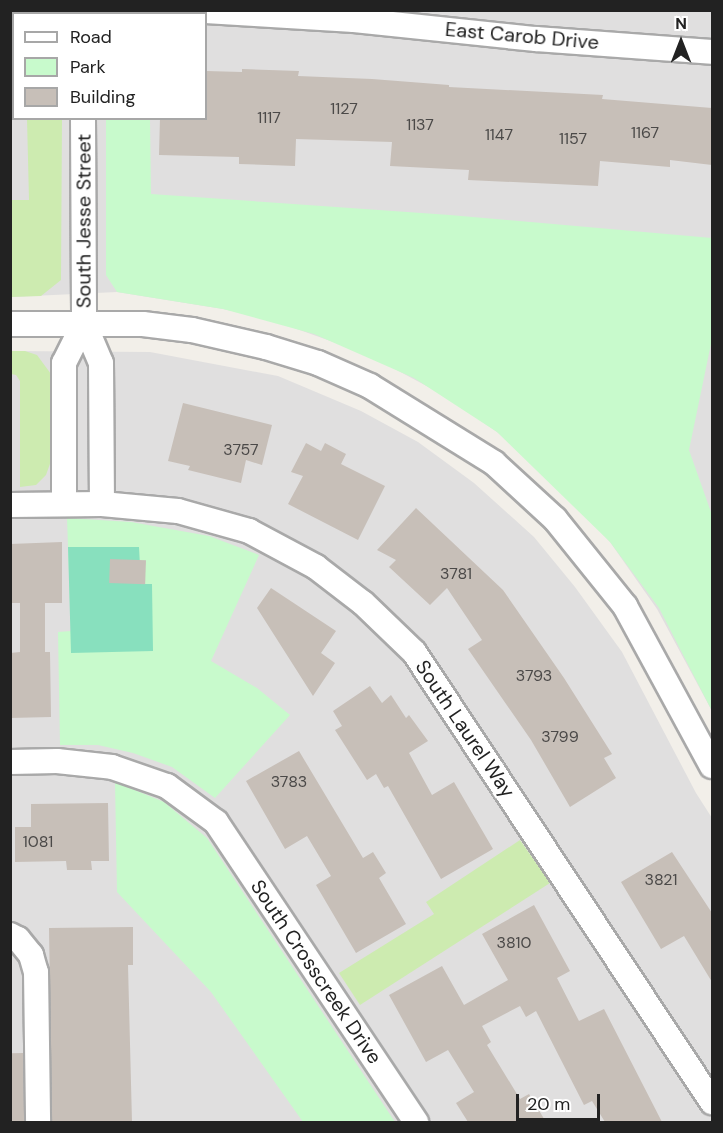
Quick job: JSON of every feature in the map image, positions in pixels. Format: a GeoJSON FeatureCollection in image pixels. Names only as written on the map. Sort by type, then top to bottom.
{"type":"FeatureCollection","features":[{"type":"Feature","properties":{"kind":"street"},"geometry":{"type":"LineString","coordinates":[[31,12],[72,10]]}},
{"type":"Feature","properties":{"kind":"street","name":"East Carob Drive"},"geometry":{"type":"LineString","coordinates":[[189,10],[354,20],[536,39],[712,52]]}},
{"type":"Feature","properties":{"kind":"street","name":"South Jesse Street"},"geometry":{"type":"LineString","coordinates":[[83,120],[84,322],[101,363],[102,504]]}},
{"type":"Feature","properties":{"kind":"street"},"geometry":{"type":"LineString","coordinates":[[10,324],[84,322],[143,324],[192,330],[266,347],[318,363],[370,386],[494,463],[555,519],[625,606],[712,766]]}},
{"type":"Feature","properties":{"kind":"street","name":"South Jesse Street"},"geometry":{"type":"LineString","coordinates":[[64,504],[64,363],[84,322]]}},
{"type":"Feature","properties":{"kind":"street","name":"South Laurel Way"},"geometry":{"type":"LineString","coordinates":[[10,505],[102,504],[178,511],[249,531],[316,567],[363,603],[414,652],[712,1102]]}},
{"type":"Feature","properties":{"kind":"street","name":"South Crosscreek Drive"},"geometry":{"type":"LineString","coordinates":[[10,762],[57,761],[112,767],[167,786],[216,822],[416,1122]]}},
{"type":"Feature","properties":{"kind":"street"},"geometry":{"type":"LineString","coordinates":[[10,935],[18,939],[31,955],[36,972],[38,1122]]}},
{"type":"Feature","properties":{"kind":"shaded area"},"geometry":{"type":"Polygon","coordinates":[[[10,11],[712,11],[712,711],[657,609],[610,542],[542,469],[497,432],[447,397],[367,354],[266,318],[117,292],[11,297],[10,11]]]}},
{"type":"Feature","properties":{"kind":"shaded area"},"geometry":{"type":"Polygon","coordinates":[[[10,351],[150,352],[278,376],[361,411],[418,442],[474,483],[534,537],[575,587],[622,652],[696,793],[712,818],[712,1122],[11,1122],[10,351]]]}},
{"type":"Feature","properties":{"kind":"green space"},"geometry":{"type":"Polygon","coordinates":[[[27,120],[62,120],[61,280],[41,296],[11,297],[11,200],[29,200],[27,120]]]}},
{"type":"Feature","properties":{"kind":"green space"},"geometry":{"type":"Polygon","coordinates":[[[106,120],[150,120],[151,194],[450,215],[712,238],[712,339],[689,450],[712,515],[712,711],[659,608],[610,542],[497,432],[414,378],[314,334],[223,309],[117,292],[106,275],[106,120]]]}},
{"type":"Feature","properties":{"kind":"green space"},"geometry":{"type":"Polygon","coordinates":[[[11,351],[25,351],[37,355],[51,374],[51,461],[46,475],[36,485],[20,487],[20,381],[16,375],[11,374],[11,351]]]}},
{"type":"Feature","properties":{"kind":"green space"},"geometry":{"type":"Polygon","coordinates":[[[67,518],[131,522],[209,536],[259,555],[211,661],[257,688],[290,715],[215,798],[172,767],[133,753],[98,745],[60,745],[58,632],[71,631],[67,518]]]}},
{"type":"Feature","properties":{"kind":"green space"},"geometry":{"type":"Polygon","coordinates":[[[68,547],[139,547],[141,584],[152,584],[153,651],[71,653],[68,547]]]}},
{"type":"Feature","properties":{"kind":"green space"},"geometry":{"type":"Polygon","coordinates":[[[115,782],[164,802],[207,838],[395,1122],[303,1122],[211,992],[117,892],[115,782]]]}},
{"type":"Feature","properties":{"kind":"green space"},"geometry":{"type":"Polygon","coordinates":[[[520,840],[550,883],[360,1005],[339,973],[434,914],[426,902],[520,840]]]}},
{"type":"Feature","properties":{"kind":"building"},"geometry":{"type":"Polygon","coordinates":[[[242,69],[299,71],[298,76],[603,95],[602,99],[712,108],[712,165],[670,160],[670,167],[600,161],[598,186],[468,180],[469,170],[390,166],[392,142],[296,139],[295,166],[239,164],[239,157],[159,155],[160,120],[207,120],[207,71],[242,72],[242,69]]]}},
{"type":"Feature","properties":{"kind":"building"},"geometry":{"type":"Polygon","coordinates":[[[183,403],[272,425],[262,465],[246,460],[241,483],[188,470],[190,466],[168,461],[183,403]]]}},
{"type":"Feature","properties":{"kind":"building"},"geometry":{"type":"Polygon","coordinates":[[[306,443],[321,451],[325,443],[346,454],[341,464],[385,486],[358,540],[288,504],[303,476],[291,472],[306,443]]]}},
{"type":"Feature","properties":{"kind":"building"},"geometry":{"type":"Polygon","coordinates":[[[416,508],[503,590],[564,678],[612,754],[604,758],[616,778],[570,807],[531,740],[468,649],[482,640],[447,588],[430,605],[389,567],[396,560],[377,550],[416,508]]]}},
{"type":"Feature","properties":{"kind":"building"},"geometry":{"type":"Polygon","coordinates":[[[62,542],[62,603],[45,603],[45,652],[50,652],[51,717],[10,718],[10,653],[20,652],[20,603],[10,603],[10,544],[62,542]]]}},
{"type":"Feature","properties":{"kind":"building"},"geometry":{"type":"Polygon","coordinates":[[[110,559],[146,560],[145,584],[109,583],[110,559]]]}},
{"type":"Feature","properties":{"kind":"building"},"geometry":{"type":"Polygon","coordinates":[[[271,588],[336,631],[321,653],[335,663],[313,696],[257,608],[271,588]]]}},
{"type":"Feature","properties":{"kind":"building"},"geometry":{"type":"Polygon","coordinates":[[[370,686],[382,703],[391,695],[406,718],[409,715],[428,741],[409,753],[432,795],[454,782],[493,849],[441,879],[388,786],[384,788],[376,774],[367,780],[335,730],[342,726],[333,711],[370,686]]]}},
{"type":"Feature","properties":{"kind":"building"},"geometry":{"type":"Polygon","coordinates":[[[299,751],[363,858],[373,852],[386,873],[379,878],[406,924],[356,953],[316,885],[331,876],[307,836],[285,849],[246,781],[299,751]]]}},
{"type":"Feature","properties":{"kind":"building"},"geometry":{"type":"Polygon","coordinates":[[[108,803],[109,861],[91,861],[92,870],[67,870],[66,861],[15,862],[15,827],[31,827],[31,804],[108,803]]]}},
{"type":"Feature","properties":{"kind":"building"},"geometry":{"type":"Polygon","coordinates":[[[672,852],[712,913],[712,982],[684,936],[661,949],[621,882],[672,852]]]}},
{"type":"Feature","properties":{"kind":"building"},"geometry":{"type":"Polygon","coordinates":[[[534,905],[570,971],[557,978],[579,1021],[604,1009],[662,1122],[605,1122],[592,1101],[584,1105],[536,1011],[526,1017],[520,1006],[482,1026],[491,1042],[487,1045],[520,1099],[529,1094],[546,1122],[468,1122],[456,1103],[474,1092],[448,1050],[426,1062],[389,995],[442,966],[464,1005],[508,980],[482,934],[534,905]]]}},
{"type":"Feature","properties":{"kind":"building"},"geometry":{"type":"Polygon","coordinates":[[[133,927],[133,965],[128,965],[132,1122],[52,1122],[49,928],[133,927]]]}},
{"type":"Feature","properties":{"kind":"building"},"geometry":{"type":"Polygon","coordinates":[[[10,1053],[23,1053],[24,1122],[11,1122],[10,1053]]]}}]}
